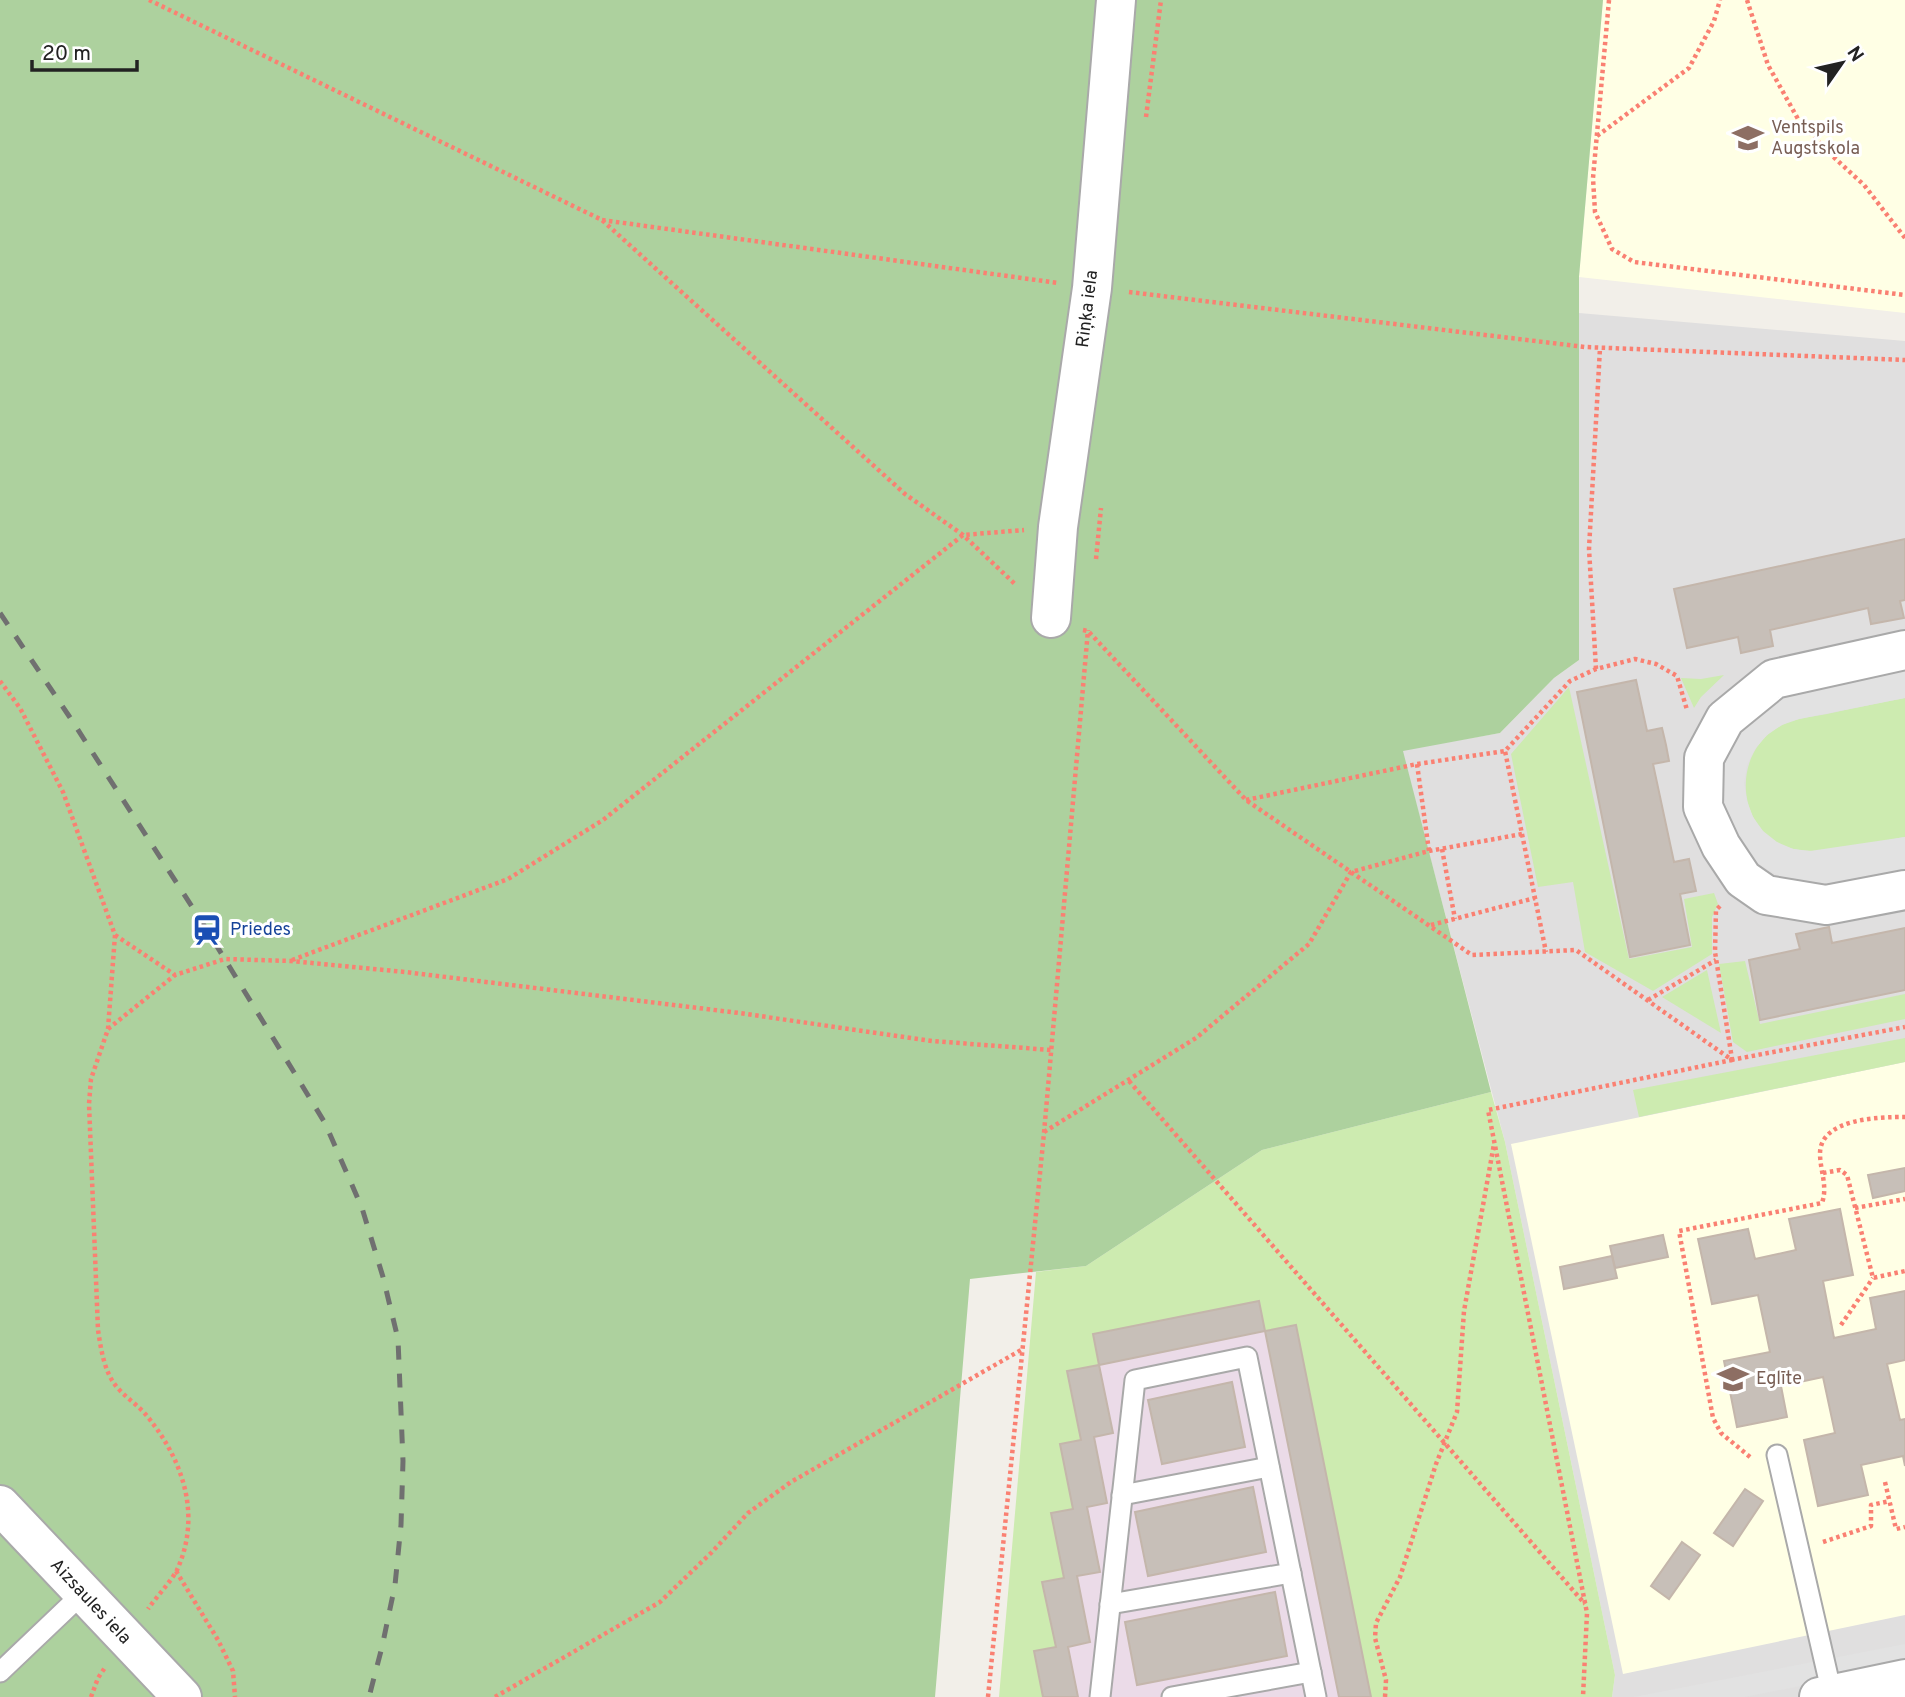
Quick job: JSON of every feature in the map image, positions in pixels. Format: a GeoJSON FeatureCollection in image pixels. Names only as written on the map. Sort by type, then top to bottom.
{"type":"FeatureCollection","features":[{"type":"Feature","properties":{"kind":"street","name":"Riņķa iela"},"geometry":{"type":"LineString","coordinates":[[1051,618],[1058,527],[1092,288],[1116,0]]}},
{"type":"Feature","properties":{"kind":"street"},"geometry":{"type":"LineString","coordinates":[[1905,650],[1774,679],[1725,719],[1704,758],[1703,807],[1721,846],[1743,879],[1766,895],[1826,905],[1905,890]]}},
{"type":"Feature","properties":{"kind":"street","name":"Aizsaules iela"},"geometry":{"type":"LineString","coordinates":[[0,1505],[182,1697]]}},
{"type":"Feature","properties":{"kind":"street"},"geometry":{"type":"LineString","coordinates":[[1826,1696],[1905,1679]]}},
{"type":"Feature","properties":{"kind":"lane"},"geometry":{"type":"LineString","coordinates":[[1100,1697],[1135,1380],[1247,1357],[1316,1697]]}},
{"type":"Feature","properties":{"kind":"lane"},"geometry":{"type":"LineString","coordinates":[[1777,1455],[1799,1551],[1826,1696]]}},
{"type":"Feature","properties":{"kind":"lane"},"geometry":{"type":"LineString","coordinates":[[1122,1494],[1269,1467]]}},
{"type":"Feature","properties":{"kind":"lane"},"geometry":{"type":"LineString","coordinates":[[1110,1604],[1290,1573]]}},
{"type":"Feature","properties":{"kind":"lane"},"geometry":{"type":"LineString","coordinates":[[0,1672],[82,1594]]}},
{"type":"Feature","properties":{"kind":"lane"},"geometry":{"type":"LineString","coordinates":[[1172,1697],[1311,1672]]}},
{"type":"Feature","properties":{"kind":"path"},"geometry":{"type":"LineString","coordinates":[[149,0],[602,220],[905,495],[963,535],[1051,618],[1088,631],[1246,800],[1472,955],[1576,950],[1732,1060]]}},
{"type":"Feature","properties":{"kind":"path"},"geometry":{"type":"LineString","coordinates":[[1145,125],[1161,0]]}},
{"type":"Feature","properties":{"kind":"path"},"geometry":{"type":"LineString","coordinates":[[1609,0],[1593,178],[1595,212],[1612,249],[1634,262],[1905,295]]}},
{"type":"Feature","properties":{"kind":"path"},"geometry":{"type":"LineString","coordinates":[[1597,136],[1689,68],[1714,21],[1720,0]]}},
{"type":"Feature","properties":{"kind":"path"},"geometry":{"type":"LineString","coordinates":[[1747,0],[1768,65],[1798,119],[1827,152],[1864,186],[1905,238]]}},
{"type":"Feature","properties":{"kind":"path"},"geometry":{"type":"LineString","coordinates":[[602,220],[1092,288],[1600,348],[1905,360]]}},
{"type":"Feature","properties":{"kind":"path"},"geometry":{"type":"LineString","coordinates":[[1596,669],[1589,549],[1600,348]]}},
{"type":"Feature","properties":{"kind":"path"},"geometry":{"type":"LineString","coordinates":[[1095,563],[1102,495]]}},
{"type":"Feature","properties":{"kind":"path"},"geometry":{"type":"LineString","coordinates":[[291,961],[508,879],[603,820],[963,535],[1058,527]]}},
{"type":"Feature","properties":{"kind":"path"},"geometry":{"type":"LineString","coordinates":[[988,1697],[1044,1133],[1089,618]]}},
{"type":"Feature","properties":{"kind":"path"},"geometry":{"type":"LineString","coordinates":[[1246,800],[1417,764],[1505,751],[1570,681],[1596,669],[1635,659],[1656,664],[1677,676],[1690,720]]}},
{"type":"Feature","properties":{"kind":"path"},"geometry":{"type":"LineString","coordinates":[[0,681],[20,708],[63,792],[114,934],[108,1029],[91,1079],[89,1104],[98,1330],[102,1357],[114,1384],[147,1416],[177,1461],[188,1494],[188,1531],[176,1571],[124,1638],[98,1678],[91,1697]]}},
{"type":"Feature","properties":{"kind":"path"},"geometry":{"type":"LineString","coordinates":[[1505,751],[1546,952]]}},
{"type":"Feature","properties":{"kind":"path"},"geometry":{"type":"LineString","coordinates":[[1417,764],[1429,851]]}},
{"type":"Feature","properties":{"kind":"path"},"geometry":{"type":"LineString","coordinates":[[1044,1133],[1196,1038],[1308,944],[1351,872],[1429,851],[1522,834]]}},
{"type":"Feature","properties":{"kind":"path"},"geometry":{"type":"LineString","coordinates":[[1442,849],[1455,919]]}},
{"type":"Feature","properties":{"kind":"path"},"geometry":{"type":"LineString","coordinates":[[1732,1060],[1716,960],[1716,911],[1743,879]]}},
{"type":"Feature","properties":{"kind":"path"},"geometry":{"type":"LineString","coordinates":[[1430,926],[1535,898]]}},
{"type":"Feature","properties":{"kind":"path"},"geometry":{"type":"LineString","coordinates":[[114,934],[175,975]]}},
{"type":"Feature","properties":{"kind":"path"},"geometry":{"type":"LineString","coordinates":[[108,1029],[175,975],[225,959],[291,961],[405,972],[739,1013],[932,1041],[1051,1050]]}},
{"type":"Feature","properties":{"kind":"path"},"geometry":{"type":"LineString","coordinates":[[1647,1000],[1716,960]]}},
{"type":"Feature","properties":{"kind":"path"},"geometry":{"type":"LineString","coordinates":[[1583,1697],[1587,1613],[1488,1110],[1905,1027]]}},
{"type":"Feature","properties":{"kind":"path"},"geometry":{"type":"LineString","coordinates":[[1725,1061],[1732,1060]]}},
{"type":"Feature","properties":{"kind":"path"},"geometry":{"type":"LineString","coordinates":[[1129,1080],[1585,1604]]}},
{"type":"Feature","properties":{"kind":"path"},"geometry":{"type":"LineString","coordinates":[[1783,1479],[1721,1433],[1713,1418],[1679,1231],[1822,1203],[1826,1192],[1820,1152],[1824,1140],[1832,1133],[1859,1120],[1877,1116],[1905,1117]]}},
{"type":"Feature","properties":{"kind":"path"},"geometry":{"type":"LineString","coordinates":[[1385,1697],[1386,1680],[1375,1638],[1376,1623],[1400,1577],[1444,1443],[1457,1412],[1464,1311],[1495,1141]]}},
{"type":"Feature","properties":{"kind":"path"},"geometry":{"type":"LineString","coordinates":[[1823,1173],[1840,1171],[1847,1175],[1873,1278]]}},
{"type":"Feature","properties":{"kind":"path"},"geometry":{"type":"LineString","coordinates":[[1855,1208],[1905,1199]]}},
{"type":"Feature","properties":{"kind":"path"},"geometry":{"type":"LineString","coordinates":[[1841,1325],[1873,1278],[1905,1271]]}},
{"type":"Feature","properties":{"kind":"path"},"geometry":{"type":"LineString","coordinates":[[495,1697],[660,1602],[748,1513],[791,1482],[1022,1350]]}},
{"type":"Feature","properties":{"kind":"path"},"geometry":{"type":"LineString","coordinates":[[1885,1482],[1896,1529],[1905,1527]]}},
{"type":"Feature","properties":{"kind":"path"},"geometry":{"type":"LineString","coordinates":[[1799,1551],[1871,1526],[1871,1505],[1890,1501]]}},
{"type":"Feature","properties":{"kind":"path"},"geometry":{"type":"LineString","coordinates":[[176,1571],[218,1640],[233,1671],[235,1697]]}},
{"type":"Feature","properties":{"kind":"shaded area","name":"Ventspils Augstskola"},"geometry":{"type":"Polygon","coordinates":[[[1603,0],[1905,0],[1905,313],[1579,277],[1603,0]]]}},
{"type":"Feature","properties":{"kind":"shaded area"},"geometry":{"type":"Polygon","coordinates":[[[1579,313],[1905,341],[1905,1697],[1612,1697],[1615,1675],[1505,1142],[1402,750],[1500,733],[1554,678],[1579,660],[1579,313]]]}},
{"type":"Feature","properties":{"kind":"shaded area"},"geometry":{"type":"Polygon","coordinates":[[[1905,667],[1905,698],[1799,719],[1782,725],[1767,735],[1755,749],[1747,765],[1744,783],[1753,817],[1763,831],[1777,842],[1793,849],[1810,851],[1905,837],[1905,870],[1831,883],[1810,883],[1788,880],[1752,859],[1725,823],[1716,780],[1727,742],[1770,697],[1905,667]]]}},
{"type":"Feature","properties":{"kind":"shaded area","name":"Eglīte"},"geometry":{"type":"Polygon","coordinates":[[[1905,1062],[1905,1615],[1623,1674],[1511,1144],[1905,1062]]]}},
{"type":"Feature","properties":{"kind":"shaded area"},"geometry":{"type":"Polygon","coordinates":[[[1259,1301],[1296,1325],[1371,1697],[1043,1697],[1034,1651],[1060,1444],[1081,1439],[1067,1371],[1093,1334],[1259,1301]]]}},
{"type":"Feature","properties":{"kind":"shaded area"},"geometry":{"type":"Polygon","coordinates":[[[1905,1644],[1905,1665],[1745,1697],[1634,1697],[1905,1644]]]}},
{"type":"Feature","properties":{"kind":"green space"},"geometry":{"type":"Polygon","coordinates":[[[0,0],[1603,0],[1579,277],[1579,660],[1554,678],[1500,733],[1403,751],[1491,1092],[1262,1150],[1086,1266],[970,1279],[935,1697],[0,1697],[0,0]]]}},
{"type":"Feature","properties":{"kind":"green space"},"geometry":{"type":"Polygon","coordinates":[[[1724,675],[1701,697],[1694,708],[1681,678],[1701,679],[1724,675]]]}},
{"type":"Feature","properties":{"kind":"green space"},"geometry":{"type":"Polygon","coordinates":[[[1569,687],[1629,959],[1692,947],[1684,899],[1714,893],[1718,904],[1712,917],[1712,954],[1653,991],[1585,952],[1573,882],[1538,887],[1511,754],[1569,687]]]}},
{"type":"Feature","properties":{"kind":"green space"},"geometry":{"type":"Polygon","coordinates":[[[1905,698],[1905,837],[1834,850],[1806,851],[1775,841],[1760,828],[1746,793],[1747,774],[1753,755],[1764,739],[1791,721],[1905,698]]]}},
{"type":"Feature","properties":{"kind":"green space"},"geometry":{"type":"Polygon","coordinates":[[[1745,961],[1760,1024],[1905,994],[1905,1019],[1747,1052],[1733,1042],[1719,964],[1745,961]]]}},
{"type":"Feature","properties":{"kind":"green space"},"geometry":{"type":"Polygon","coordinates":[[[1707,970],[1721,1033],[1662,997],[1707,970]]]}},
{"type":"Feature","properties":{"kind":"green space"},"geometry":{"type":"Polygon","coordinates":[[[1905,1038],[1905,1062],[1639,1117],[1633,1090],[1905,1038]]]}},
{"type":"Feature","properties":{"kind":"green space"},"geometry":{"type":"Polygon","coordinates":[[[1491,1092],[1505,1142],[1615,1675],[1612,1697],[1371,1697],[1296,1326],[1265,1331],[1258,1301],[1093,1334],[1099,1365],[1067,1371],[1081,1440],[1060,1444],[1073,1509],[1051,1514],[1064,1578],[1042,1583],[1056,1647],[1034,1652],[1043,1697],[999,1697],[1036,1272],[1086,1266],[1262,1150],[1491,1092]]]}},
{"type":"Feature","properties":{"kind":"building"},"geometry":{"type":"Polygon","coordinates":[[[1905,539],[1905,600],[1900,601],[1904,618],[1871,624],[1868,608],[1770,630],[1773,646],[1741,653],[1738,637],[1687,648],[1674,589],[1905,539]]]}},
{"type":"Feature","properties":{"kind":"building"},"geometry":{"type":"Polygon","coordinates":[[[1636,680],[1647,731],[1662,728],[1666,745],[1669,761],[1653,764],[1674,862],[1689,859],[1696,891],[1680,894],[1690,945],[1630,957],[1577,692],[1636,680]]]}},
{"type":"Feature","properties":{"kind":"building"},"geometry":{"type":"Polygon","coordinates":[[[1829,927],[1832,943],[1905,928],[1905,990],[1760,1020],[1749,960],[1800,949],[1796,934],[1829,927]]]}},
{"type":"Feature","properties":{"kind":"building"},"geometry":{"type":"Polygon","coordinates":[[[1905,1168],[1905,1191],[1873,1198],[1868,1175],[1905,1168]]]}},
{"type":"Feature","properties":{"kind":"building"},"geometry":{"type":"Polygon","coordinates":[[[1840,1209],[1853,1275],[1823,1281],[1834,1338],[1876,1329],[1870,1298],[1905,1291],[1905,1360],[1887,1364],[1900,1420],[1905,1419],[1905,1466],[1903,1456],[1861,1465],[1868,1495],[1818,1506],[1804,1440],[1835,1433],[1823,1377],[1781,1386],[1787,1417],[1737,1427],[1724,1361],[1770,1352],[1758,1295],[1712,1304],[1698,1239],[1748,1229],[1755,1259],[1796,1250],[1789,1219],[1840,1209]]]}},
{"type":"Feature","properties":{"kind":"building"},"geometry":{"type":"Polygon","coordinates":[[[1663,1235],[1668,1257],[1615,1268],[1610,1246],[1663,1235]]]}},
{"type":"Feature","properties":{"kind":"building"},"geometry":{"type":"Polygon","coordinates":[[[1612,1256],[1617,1278],[1564,1289],[1560,1267],[1612,1256]]]}},
{"type":"Feature","properties":{"kind":"building"},"geometry":{"type":"Polygon","coordinates":[[[1259,1301],[1265,1331],[1099,1365],[1093,1334],[1259,1301]]]}},
{"type":"Feature","properties":{"kind":"building"},"geometry":{"type":"Polygon","coordinates":[[[1296,1325],[1371,1697],[1339,1697],[1265,1331],[1296,1325]]]}},
{"type":"Feature","properties":{"kind":"building"},"geometry":{"type":"Polygon","coordinates":[[[1099,1365],[1113,1433],[1094,1437],[1107,1503],[1087,1507],[1100,1572],[1077,1576],[1090,1642],[1068,1647],[1078,1697],[1043,1697],[1034,1651],[1056,1647],[1042,1582],[1064,1578],[1051,1513],[1073,1509],[1060,1444],[1081,1440],[1067,1371],[1099,1365]]]}},
{"type":"Feature","properties":{"kind":"building"},"geometry":{"type":"Polygon","coordinates":[[[1232,1382],[1245,1447],[1162,1464],[1148,1400],[1232,1382]]]}},
{"type":"Feature","properties":{"kind":"building"},"geometry":{"type":"Polygon","coordinates":[[[1253,1487],[1266,1552],[1148,1576],[1135,1512],[1253,1487]]]}},
{"type":"Feature","properties":{"kind":"building"},"geometry":{"type":"Polygon","coordinates":[[[1745,1489],[1763,1501],[1733,1546],[1714,1533],[1745,1489]]]}},
{"type":"Feature","properties":{"kind":"building"},"geometry":{"type":"Polygon","coordinates":[[[1682,1542],[1700,1555],[1669,1599],[1651,1586],[1682,1542]]]}},
{"type":"Feature","properties":{"kind":"building"},"geometry":{"type":"Polygon","coordinates":[[[1275,1592],[1287,1656],[1137,1685],[1125,1622],[1275,1592]]]}},
{"type":"Feature","properties":{"kind":"railway"},"geometry":{"type":"LineString","coordinates":[[0,613],[207,930],[325,1123],[362,1208],[398,1339],[403,1461],[401,1525],[395,1585],[369,1697]]}},
{"type":"Feature","properties":{"kind":"place","name":"Ventspils Augstskola"},"geometry":{"type":"Point","coordinates":[1748,138]}},
{"type":"Feature","properties":{"kind":"place","name":"Priedes"},"geometry":{"type":"Point","coordinates":[207,930]}},
{"type":"Feature","properties":{"kind":"place","name":"Eglīte"},"geometry":{"type":"Point","coordinates":[1733,1379]}}]}
